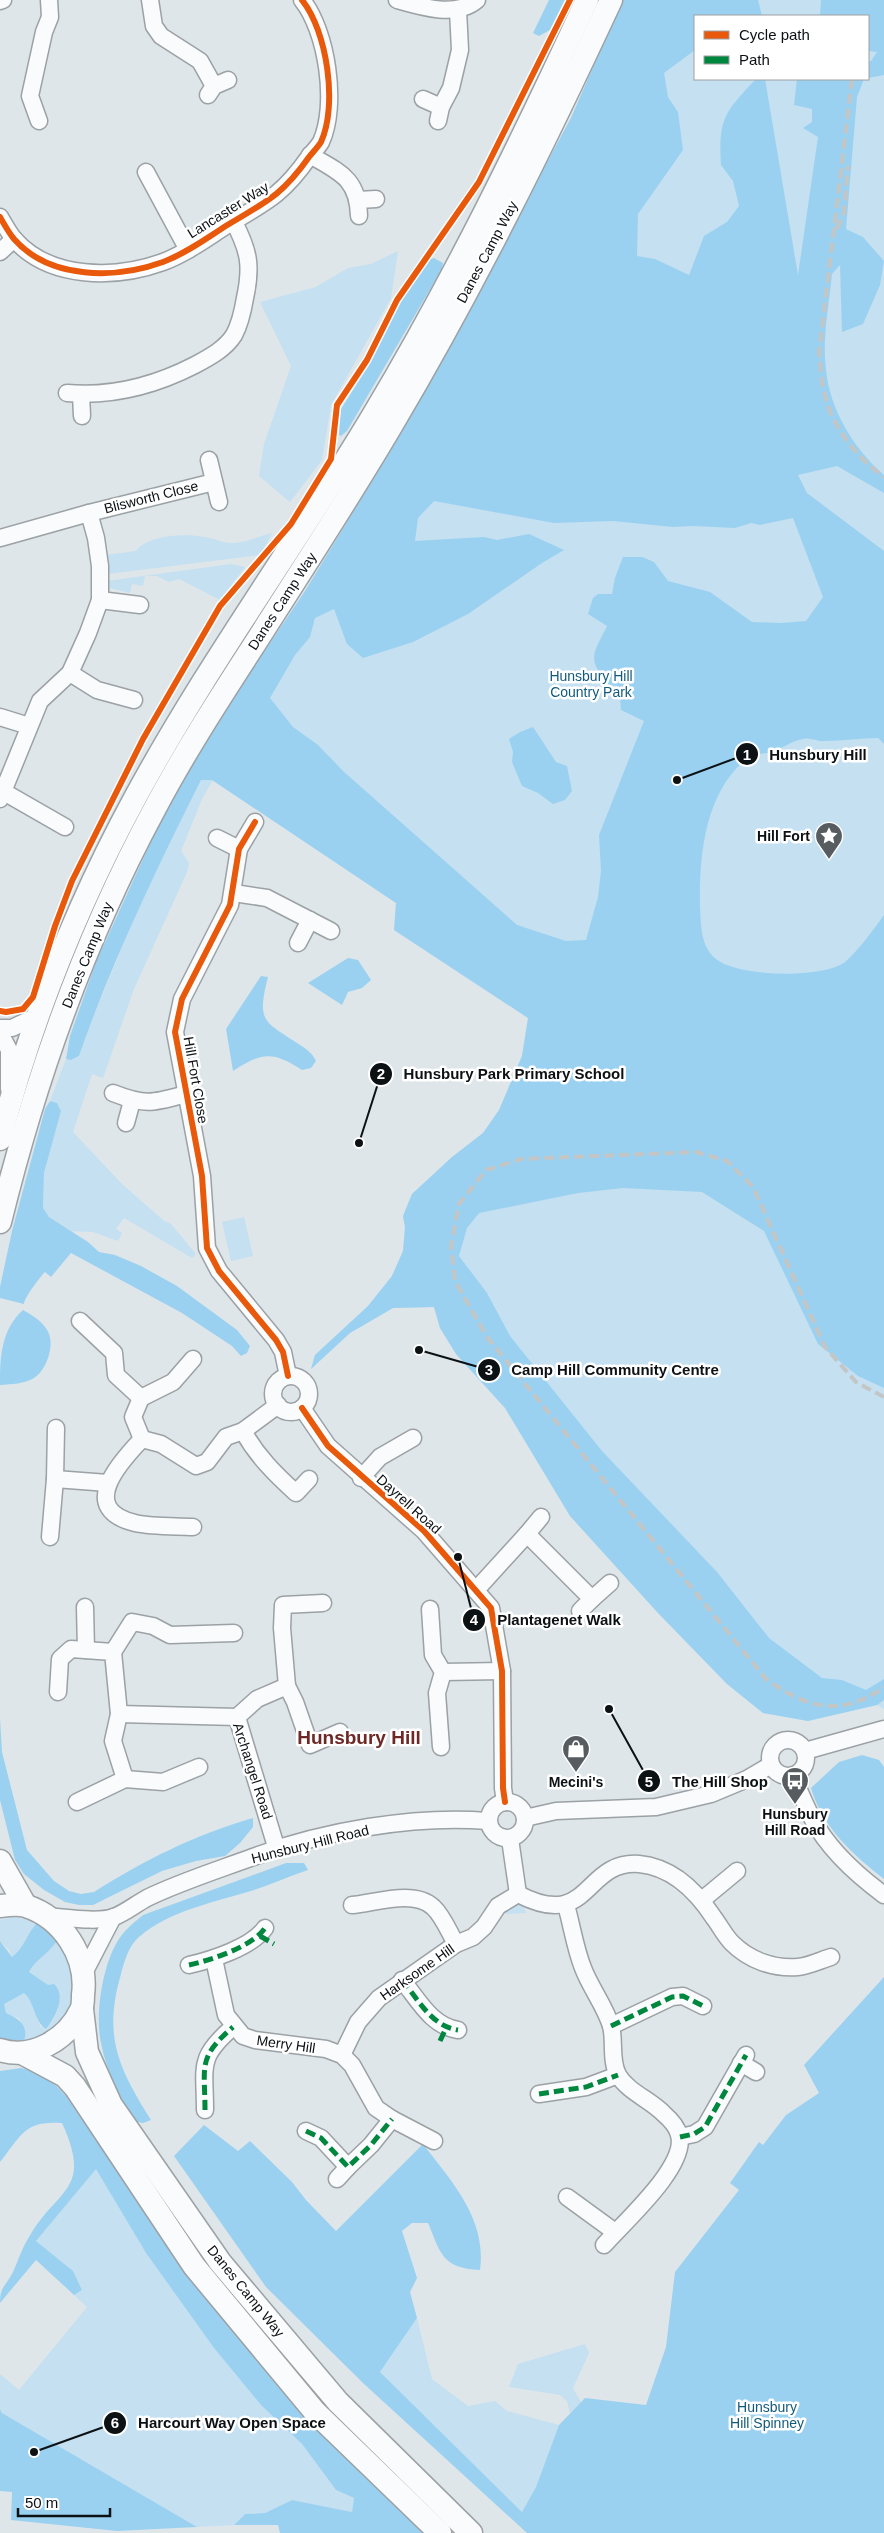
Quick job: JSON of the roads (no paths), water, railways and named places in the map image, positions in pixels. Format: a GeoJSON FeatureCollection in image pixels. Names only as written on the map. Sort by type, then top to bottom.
{"type":"FeatureCollection","features":[{"type":"Feature","properties":{"kind":"highway","name":"Danes Camp Way"},"geometry":{"type":"LineString","coordinates":[[0,1139],[9,1104],[39,1015],[74,924],[136,797],[175,729],[375,413],[470,240],[542,99],[587,0]]}},
{"type":"Feature","properties":{"kind":"highway","name":"Danes Camp Way"},"geometry":{"type":"LineString","coordinates":[[0,1222],[47,1057],[90,943],[117,880],[195,738],[320,543],[438,344],[553,126],[610,0]]}},
{"type":"Feature","properties":{"kind":"highway"},"geometry":{"type":"LineString","coordinates":[[0,1861],[25,1905]]}},
{"type":"Feature","properties":{"kind":"highway"},"geometry":{"type":"LineString","coordinates":[[0,1906],[25,1905],[45,1916],[64,1931],[75,1948],[84,1973]]}},
{"type":"Feature","properties":{"kind":"highway","name":"Danes Camp Way"},"geometry":{"type":"LineString","coordinates":[[84,1973],[82,2009],[87,2052],[111,2105],[220,2262],[338,2402],[471,2533]]}},
{"type":"Feature","properties":{"kind":"highway"},"geometry":{"type":"LineString","coordinates":[[9,2055],[43,2048],[55,2041],[82,2009]]}},
{"type":"Feature","properties":{"kind":"highway","name":"Danes Camp Way"},"geometry":{"type":"LineString","coordinates":[[9,2055],[66,2076],[194,2266],[315,2412],[440,2533]]}},
{"type":"Feature","properties":{"kind":"street"},"geometry":{"type":"LineString","coordinates":[[39,120],[30,96],[44,32],[50,17],[49,0]]}},
{"type":"Feature","properties":{"kind":"street"},"geometry":{"type":"LineString","coordinates":[[150,0],[154,26],[161,36],[200,61],[217,87]]}},
{"type":"Feature","properties":{"kind":"street"},"geometry":{"type":"LineString","coordinates":[[397,0],[421,7],[458,10],[477,0]]}},
{"type":"Feature","properties":{"kind":"street","name":"Lancaster Way"},"geometry":{"type":"LineString","coordinates":[[0,217],[14,239],[35,256],[56,266],[102,273],[146,267],[165,261],[188,250],[282,191],[295,178],[321,142],[329,92],[327,60],[310,2]]}},
{"type":"Feature","properties":{"kind":"street"},"geometry":{"type":"LineString","coordinates":[[423,98],[440,114],[451,88],[460,50],[458,10]]}},
{"type":"Feature","properties":{"kind":"street"},"geometry":{"type":"LineString","coordinates":[[310,155],[344,175],[351,183],[358,208],[376,199]]}},
{"type":"Feature","properties":{"kind":"street"},"geometry":{"type":"LineString","coordinates":[[144,170],[188,250]]}},
{"type":"Feature","properties":{"kind":"street"},"geometry":{"type":"LineString","coordinates":[[82,416],[74,394],[141,388],[187,369],[214,354],[234,335],[241,317],[249,280],[249,258],[245,242],[234,222]]}},
{"type":"Feature","properties":{"kind":"street"},"geometry":{"type":"LineString","coordinates":[[0,252],[14,239]]}},
{"type":"Feature","properties":{"kind":"street","name":"Blisworth Close"},"geometry":{"type":"LineString","coordinates":[[208,460],[218,502]]}},
{"type":"Feature","properties":{"kind":"street","name":"Blisworth Close"},"geometry":{"type":"LineString","coordinates":[[0,538],[89,513],[214,482]]}},
{"type":"Feature","properties":{"kind":"street","name":"Blisworth Close"},"geometry":{"type":"LineString","coordinates":[[2,796],[40,701],[70,673],[100,600],[101,578],[97,547],[89,513]]}},
{"type":"Feature","properties":{"kind":"street"},"geometry":{"type":"LineString","coordinates":[[100,600],[140,605]]}},
{"type":"Feature","properties":{"kind":"street"},"geometry":{"type":"LineString","coordinates":[[70,673],[97,690],[134,700]]}},
{"type":"Feature","properties":{"kind":"street"},"geometry":{"type":"LineString","coordinates":[[0,717],[29,726]]}},
{"type":"Feature","properties":{"kind":"street"},"geometry":{"type":"LineString","coordinates":[[2,796],[64,827]]}},
{"type":"Feature","properties":{"kind":"street","name":"Hill Fort Close"},"geometry":{"type":"LineString","coordinates":[[255,822],[239,849],[234,893],[221,926],[182,999],[175,1032],[202,1176],[207,1248],[219,1272],[255,1313],[283,1352],[288,1376]]}},
{"type":"Feature","properties":{"kind":"street"},"geometry":{"type":"LineString","coordinates":[[217,838],[239,849]]}},
{"type":"Feature","properties":{"kind":"street"},"geometry":{"type":"LineString","coordinates":[[234,893],[267,898],[331,931]]}},
{"type":"Feature","properties":{"kind":"street"},"geometry":{"type":"LineString","coordinates":[[298,943],[310,920]]}},
{"type":"Feature","properties":{"kind":"street"},"geometry":{"type":"LineString","coordinates":[[0,1028],[12,1028],[39,1015]]}},
{"type":"Feature","properties":{"kind":"street"},"geometry":{"type":"LineString","coordinates":[[0,1033],[9,1050],[9,1104]]}},
{"type":"Feature","properties":{"kind":"street","name":"Hill Fort Close"},"geometry":{"type":"LineString","coordinates":[[114,1093],[132,1101],[150,1104],[186,1094]]}},
{"type":"Feature","properties":{"kind":"street"},"geometry":{"type":"LineString","coordinates":[[126,1122],[132,1101]]}},
{"type":"Feature","properties":{"kind":"street"},"geometry":{"type":"LineString","coordinates":[[80,1321],[114,1353],[116,1375],[141,1398]]}},
{"type":"Feature","properties":{"kind":"street"},"geometry":{"type":"LineString","coordinates":[[142,1439],[133,1417],[141,1398],[172,1382],[193,1359]]}},
{"type":"Feature","properties":{"kind":"street"},"geometry":{"type":"LineString","coordinates":[[288,1376],[300,1378],[308,1387],[308,1398],[302,1408],[287,1411],[278,1406],[274,1395],[274,1388],[281,1379],[288,1376]]}},
{"type":"Feature","properties":{"kind":"street"},"geometry":{"type":"LineString","coordinates":[[142,1439],[161,1444],[196,1466],[207,1462],[226,1437],[243,1431],[278,1406]]}},
{"type":"Feature","properties":{"kind":"street","name":"Dayrell Road"},"geometry":{"type":"LineString","coordinates":[[302,1408],[328,1446],[361,1478],[424,1531],[491,1608],[502,1671],[503,1788],[505,1802]]}},
{"type":"Feature","properties":{"kind":"street"},"geometry":{"type":"LineString","coordinates":[[50,1537],[55,1479],[56,1428]]}},
{"type":"Feature","properties":{"kind":"street"},"geometry":{"type":"LineString","coordinates":[[243,1431],[252,1448],[267,1466],[296,1493],[309,1479]]}},
{"type":"Feature","properties":{"kind":"street","name":"Dayrell Road"},"geometry":{"type":"LineString","coordinates":[[361,1478],[380,1457],[413,1438]]}},
{"type":"Feature","properties":{"kind":"street"},"geometry":{"type":"LineString","coordinates":[[142,1439],[108,1483],[105,1499],[114,1515],[136,1523],[193,1527]]}},
{"type":"Feature","properties":{"kind":"street"},"geometry":{"type":"LineString","coordinates":[[55,1479],[108,1483]]}},
{"type":"Feature","properties":{"kind":"street"},"geometry":{"type":"LineString","coordinates":[[476,1590],[541,1517]]}},
{"type":"Feature","properties":{"kind":"street"},"geometry":{"type":"LineString","coordinates":[[526,1534],[592,1599]]}},
{"type":"Feature","properties":{"kind":"street"},"geometry":{"type":"LineString","coordinates":[[580,1611],[610,1583]]}},
{"type":"Feature","properties":{"kind":"street"},"geometry":{"type":"LineString","coordinates":[[323,1603],[283,1605],[282,1628],[286,1686],[295,1702],[310,1744],[340,1732]]}},
{"type":"Feature","properties":{"kind":"street"},"geometry":{"type":"LineString","coordinates":[[85,1607],[86,1650]]}},
{"type":"Feature","properties":{"kind":"street"},"geometry":{"type":"LineString","coordinates":[[430,1609],[433,1655],[443,1672],[437,1693],[441,1747]]}},
{"type":"Feature","properties":{"kind":"street"},"geometry":{"type":"LineString","coordinates":[[125,1778],[113,1741],[119,1714],[113,1652],[132,1622],[154,1626],[170,1635],[234,1633]]}},
{"type":"Feature","properties":{"kind":"street"},"geometry":{"type":"LineString","coordinates":[[58,1692],[60,1659],[71,1649],[113,1652]]}},
{"type":"Feature","properties":{"kind":"street"},"geometry":{"type":"LineString","coordinates":[[443,1672],[502,1671]]}},
{"type":"Feature","properties":{"kind":"street"},"geometry":{"type":"LineString","coordinates":[[237,1717],[257,1699],[286,1686]]}},
{"type":"Feature","properties":{"kind":"street","name":"Archangel Road"},"geometry":{"type":"LineString","coordinates":[[119,1714],[237,1717],[277,1850]]}},
{"type":"Feature","properties":{"kind":"street"},"geometry":{"type":"LineString","coordinates":[[805,1751],[884,1730]]}},
{"type":"Feature","properties":{"kind":"street"},"geometry":{"type":"LineString","coordinates":[[781,1741],[798,1742],[807,1757],[803,1769],[792,1776],[780,1774],[771,1765],[770,1754],[776,1744],[781,1741]]}},
{"type":"Feature","properties":{"kind":"street"},"geometry":{"type":"LineString","coordinates":[[525,1818],[556,1811],[656,1807],[711,1794],[747,1779],[771,1765]]}},
{"type":"Feature","properties":{"kind":"street"},"geometry":{"type":"LineString","coordinates":[[77,1802],[125,1778],[163,1782],[199,1767]]}},
{"type":"Feature","properties":{"kind":"street"},"geometry":{"type":"LineString","coordinates":[[792,1776],[813,1820],[836,1851],[865,1881],[884,1894]]}},
{"type":"Feature","properties":{"kind":"street"},"geometry":{"type":"LineString","coordinates":[[505,1802],[518,1805],[525,1818],[523,1830],[510,1839],[504,1839],[493,1832],[488,1821],[492,1809],[505,1802]]}},
{"type":"Feature","properties":{"kind":"street","name":"Hunsbury Hill Road"},"geometry":{"type":"LineString","coordinates":[[45,1916],[113,1918],[148,1898],[277,1850],[393,1824],[434,1819],[488,1821]]}},
{"type":"Feature","properties":{"kind":"street"},"geometry":{"type":"LineString","coordinates":[[510,1839],[518,1894],[539,1902],[566,1905],[580,1898],[604,1874],[621,1865],[640,1864],[661,1870],[686,1884],[702,1900],[730,1942],[751,1958],[772,1965],[798,1967],[831,1957]]}},
{"type":"Feature","properties":{"kind":"street"},"geometry":{"type":"LineString","coordinates":[[702,1900],[737,1872]]}},
{"type":"Feature","properties":{"kind":"street","name":"Harksome Hill"},"geometry":{"type":"LineString","coordinates":[[342,2055],[358,2022],[379,1998],[402,1980],[456,1944],[478,1933],[498,1906],[518,1894]]}},
{"type":"Feature","properties":{"kind":"street"},"geometry":{"type":"LineString","coordinates":[[352,1905],[407,1898],[422,1901],[433,1906],[456,1944]]}},
{"type":"Feature","properties":{"kind":"street"},"geometry":{"type":"LineString","coordinates":[[566,1905],[582,1966],[611,2026],[613,2053],[618,2075],[632,2090],[662,2111],[673,2123],[680,2137],[678,2153],[672,2166],[641,2206],[609,2238],[567,2197]]}},
{"type":"Feature","properties":{"kind":"street"},"geometry":{"type":"LineString","coordinates":[[84,1973],[113,1918]]}},
{"type":"Feature","properties":{"kind":"street"},"geometry":{"type":"LineString","coordinates":[[189,1965],[214,1959],[266,1936]]}},
{"type":"Feature","properties":{"kind":"street"},"geometry":{"type":"LineString","coordinates":[[205,2110],[205,2064],[208,2053],[214,2043],[233,2027],[226,2015],[214,1959]]}},
{"type":"Feature","properties":{"kind":"street"},"geometry":{"type":"LineString","coordinates":[[402,1980],[425,2010],[448,2033]]}},
{"type":"Feature","properties":{"kind":"street"},"geometry":{"type":"LineString","coordinates":[[611,2026],[672,1997],[683,1996],[703,2006]]}},
{"type":"Feature","properties":{"kind":"street","name":"Merry Hill"},"geometry":{"type":"LineString","coordinates":[[233,2027],[243,2036],[255,2040],[312,2047],[342,2055]]}},
{"type":"Feature","properties":{"kind":"street"},"geometry":{"type":"LineString","coordinates":[[342,2055],[352,2066],[376,2108],[392,2119],[434,2141]]}},
{"type":"Feature","properties":{"kind":"street"},"geometry":{"type":"LineString","coordinates":[[680,2137],[694,2134],[706,2127],[744,2059],[756,2072]]}},
{"type":"Feature","properties":{"kind":"street"},"geometry":{"type":"LineString","coordinates":[[539,2094],[586,2087],[618,2075]]}},
{"type":"Feature","properties":{"kind":"street"},"geometry":{"type":"LineString","coordinates":[[306,2130],[321,2138],[343,2173],[371,2145],[392,2119]]}},
{"type":"Feature","properties":{"kind":"railway"},"geometry":{"type":"LineString","coordinates":[[852,80],[819,353],[824,391],[834,420],[856,452],[884,477]]}},
{"type":"Feature","properties":{"kind":"railway"},"geometry":{"type":"LineString","coordinates":[[837,229],[844,213],[848,166]]}},
{"type":"Feature","properties":{"kind":"railway"},"geometry":{"type":"LineString","coordinates":[[884,1397],[856,1382],[825,1347],[753,1187],[727,1161],[696,1152],[521,1159],[486,1170],[459,1204],[451,1246],[455,1281],[487,1337],[766,1679],[795,1697],[824,1706],[853,1703],[868,1697],[884,1687]]}},
{"type":"Feature","properties":{"kind":"place","name":"Hunsbury Hill"},"geometry":{"type":"Point","coordinates":[677,780]}},
{"type":"Feature","properties":{"kind":"place","name":"Hill Fort"},"geometry":{"type":"Point","coordinates":[829,860]}},
{"type":"Feature","properties":{"kind":"place","name":"Hunsbury Park Primary School"},"geometry":{"type":"Point","coordinates":[359,1143]}},
{"type":"Feature","properties":{"kind":"place","name":"Camp Hill Community Centre"},"geometry":{"type":"Point","coordinates":[419,1350]}},
{"type":"Feature","properties":{"kind":"place","name":"Plantagenet Walk"},"geometry":{"type":"Point","coordinates":[458,1557]}},
{"type":"Feature","properties":{"kind":"place","name":"The Hill Shop"},"geometry":{"type":"Point","coordinates":[609,1709]}},
{"type":"Feature","properties":{"kind":"place","name":"Mecini's"},"geometry":{"type":"Point","coordinates":[576,1773]}},
{"type":"Feature","properties":{"kind":"place","name":"Hunsbury Hill Road"},"geometry":{"type":"Point","coordinates":[795,1805]}},
{"type":"Feature","properties":{"kind":"place","name":"Harcourt Way Open Space"},"geometry":{"type":"Point","coordinates":[34,2452]}},
{"type":"Feature","properties":{"kind":"district","name":"Hunsbury Hill"},"geometry":{"type":"Point","coordinates":[359,1737]}},
{"type":"Feature","properties":{"kind":"park label","name":"Hunsbury Hill Country Park"},"geometry":{"type":"Point","coordinates":[591,684]}},
{"type":"Feature","properties":{"kind":"park label","name":"Hunsbury Hill Spinney"},"geometry":{"type":"Point","coordinates":[767,2416]}}]}
